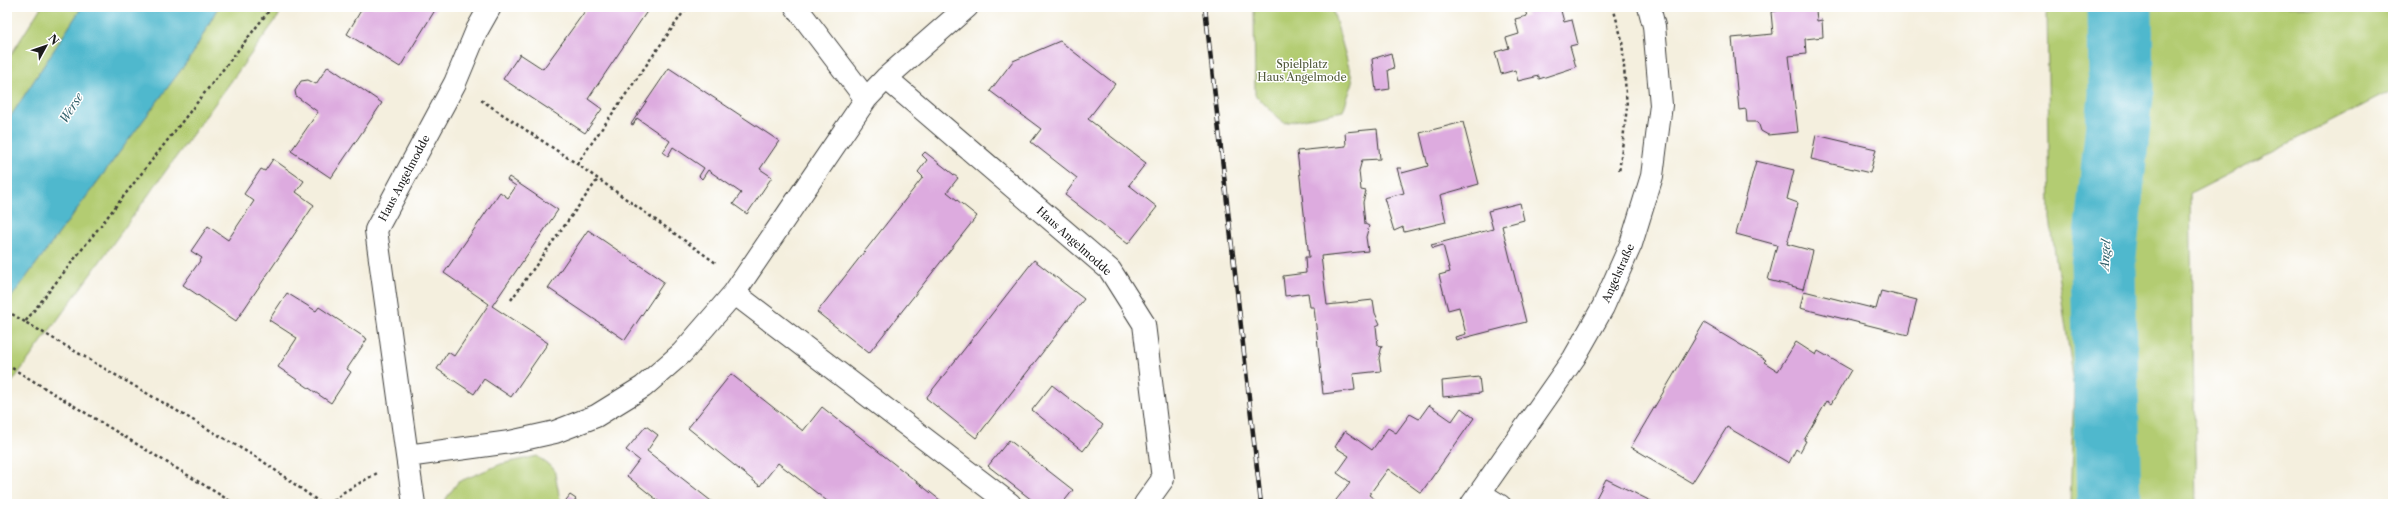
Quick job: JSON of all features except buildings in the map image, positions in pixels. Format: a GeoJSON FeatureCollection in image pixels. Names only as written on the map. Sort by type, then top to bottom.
{"type":"FeatureCollection","features":[{"type":"Feature","properties":{"kind":"street","name":"Haus Angelmodde"},"geometry":{"type":"LineString","coordinates":[[414,504],[376,230],[455,83],[477,30],[490,7]]}},
{"type":"Feature","properties":{"kind":"street"},"geometry":{"type":"LineString","coordinates":[[796,7],[866,99]]}},
{"type":"Feature","properties":{"kind":"street"},"geometry":{"type":"LineString","coordinates":[[407,456],[510,442],[555,432],[596,416],[643,387],[682,353],[738,287],[866,99],[886,78],[966,7]]}},
{"type":"Feature","properties":{"kind":"street","name":"Angelstraße"},"geometry":{"type":"LineString","coordinates":[[1476,497],[1574,358],[1603,307],[1631,244],[1652,176],[1661,105],[1654,26],[1649,7]]}},
{"type":"Feature","properties":{"kind":"street","name":"Haus Angelmodde"},"geometry":{"type":"LineString","coordinates":[[886,78],[1110,270],[1144,324],[1163,479],[1145,504]]}},
{"type":"Feature","properties":{"kind":"street"},"geometry":{"type":"LineString","coordinates":[[738,287],[1010,504]]}},
{"type":"Feature","properties":{"kind":"lane"},"geometry":{"type":"LineString","coordinates":[[1476,497],[1502,504]]}},
{"type":"Feature","properties":{"kind":"path"},"geometry":{"type":"LineString","coordinates":[[25,322],[272,7]]}},
{"type":"Feature","properties":{"kind":"path"},"geometry":{"type":"LineString","coordinates":[[577,164],[687,7]]}},
{"type":"Feature","properties":{"kind":"path"},"geometry":{"type":"LineString","coordinates":[[1613,7],[1622,40],[1627,107],[1619,176]]}},
{"type":"Feature","properties":{"kind":"path"},"geometry":{"type":"LineString","coordinates":[[455,83],[598,179],[738,287]]}},
{"type":"Feature","properties":{"kind":"path"},"geometry":{"type":"LineString","coordinates":[[511,300],[598,179]]}},
{"type":"Feature","properties":{"kind":"path"},"geometry":{"type":"LineString","coordinates":[[7,311],[261,460],[322,504]]}},
{"type":"Feature","properties":{"kind":"path"},"geometry":{"type":"LineString","coordinates":[[7,365],[235,504]]}},
{"type":"Feature","properties":{"kind":"path"},"geometry":{"type":"LineString","coordinates":[[329,504],[344,492],[407,456]]}},
{"type":"Feature","properties":{"kind":"green space"},"geometry":{"type":"Polygon","coordinates":[[[41,7],[82,7],[7,122],[7,61],[41,7]]]}},
{"type":"Feature","properties":{"kind":"green space"},"geometry":{"type":"Polygon","coordinates":[[[218,7],[282,7],[278,17],[7,389],[7,303],[192,55],[218,7]]]}},
{"type":"Feature","properties":{"kind":"green space","name":"Spielplatz Haus Angelmode"},"geometry":{"type":"Polygon","coordinates":[[[1254,7],[1332,7],[1353,82],[1343,111],[1284,123],[1255,95],[1254,7]]]}},
{"type":"Feature","properties":{"kind":"green space"},"geometry":{"type":"Polygon","coordinates":[[[2047,7],[2393,7],[2393,90],[2190,194],[2196,504],[2070,504],[2074,384],[2050,219],[2047,7]]]}},
{"type":"Feature","properties":{"kind":"green space"},"geometry":{"type":"Polygon","coordinates":[[[537,456],[554,469],[561,504],[442,504],[458,482],[501,464],[537,456]]]}},
{"type":"Feature","properties":{"kind":"water","name":"Werse"},"geometry":{"type":"Polygon","coordinates":[[[82,7],[218,7],[192,55],[7,303],[7,122],[82,7]]]}},
{"type":"Feature","properties":{"kind":"waterway","name":"Angel"},"geometry":{"type":"LineString","coordinates":[[2109,504],[2103,266],[2121,96],[2120,7]]}},
{"type":"Feature","properties":{"kind":"railway"},"geometry":{"type":"LineString","coordinates":[[1205,7],[1261,504]]}}]}
